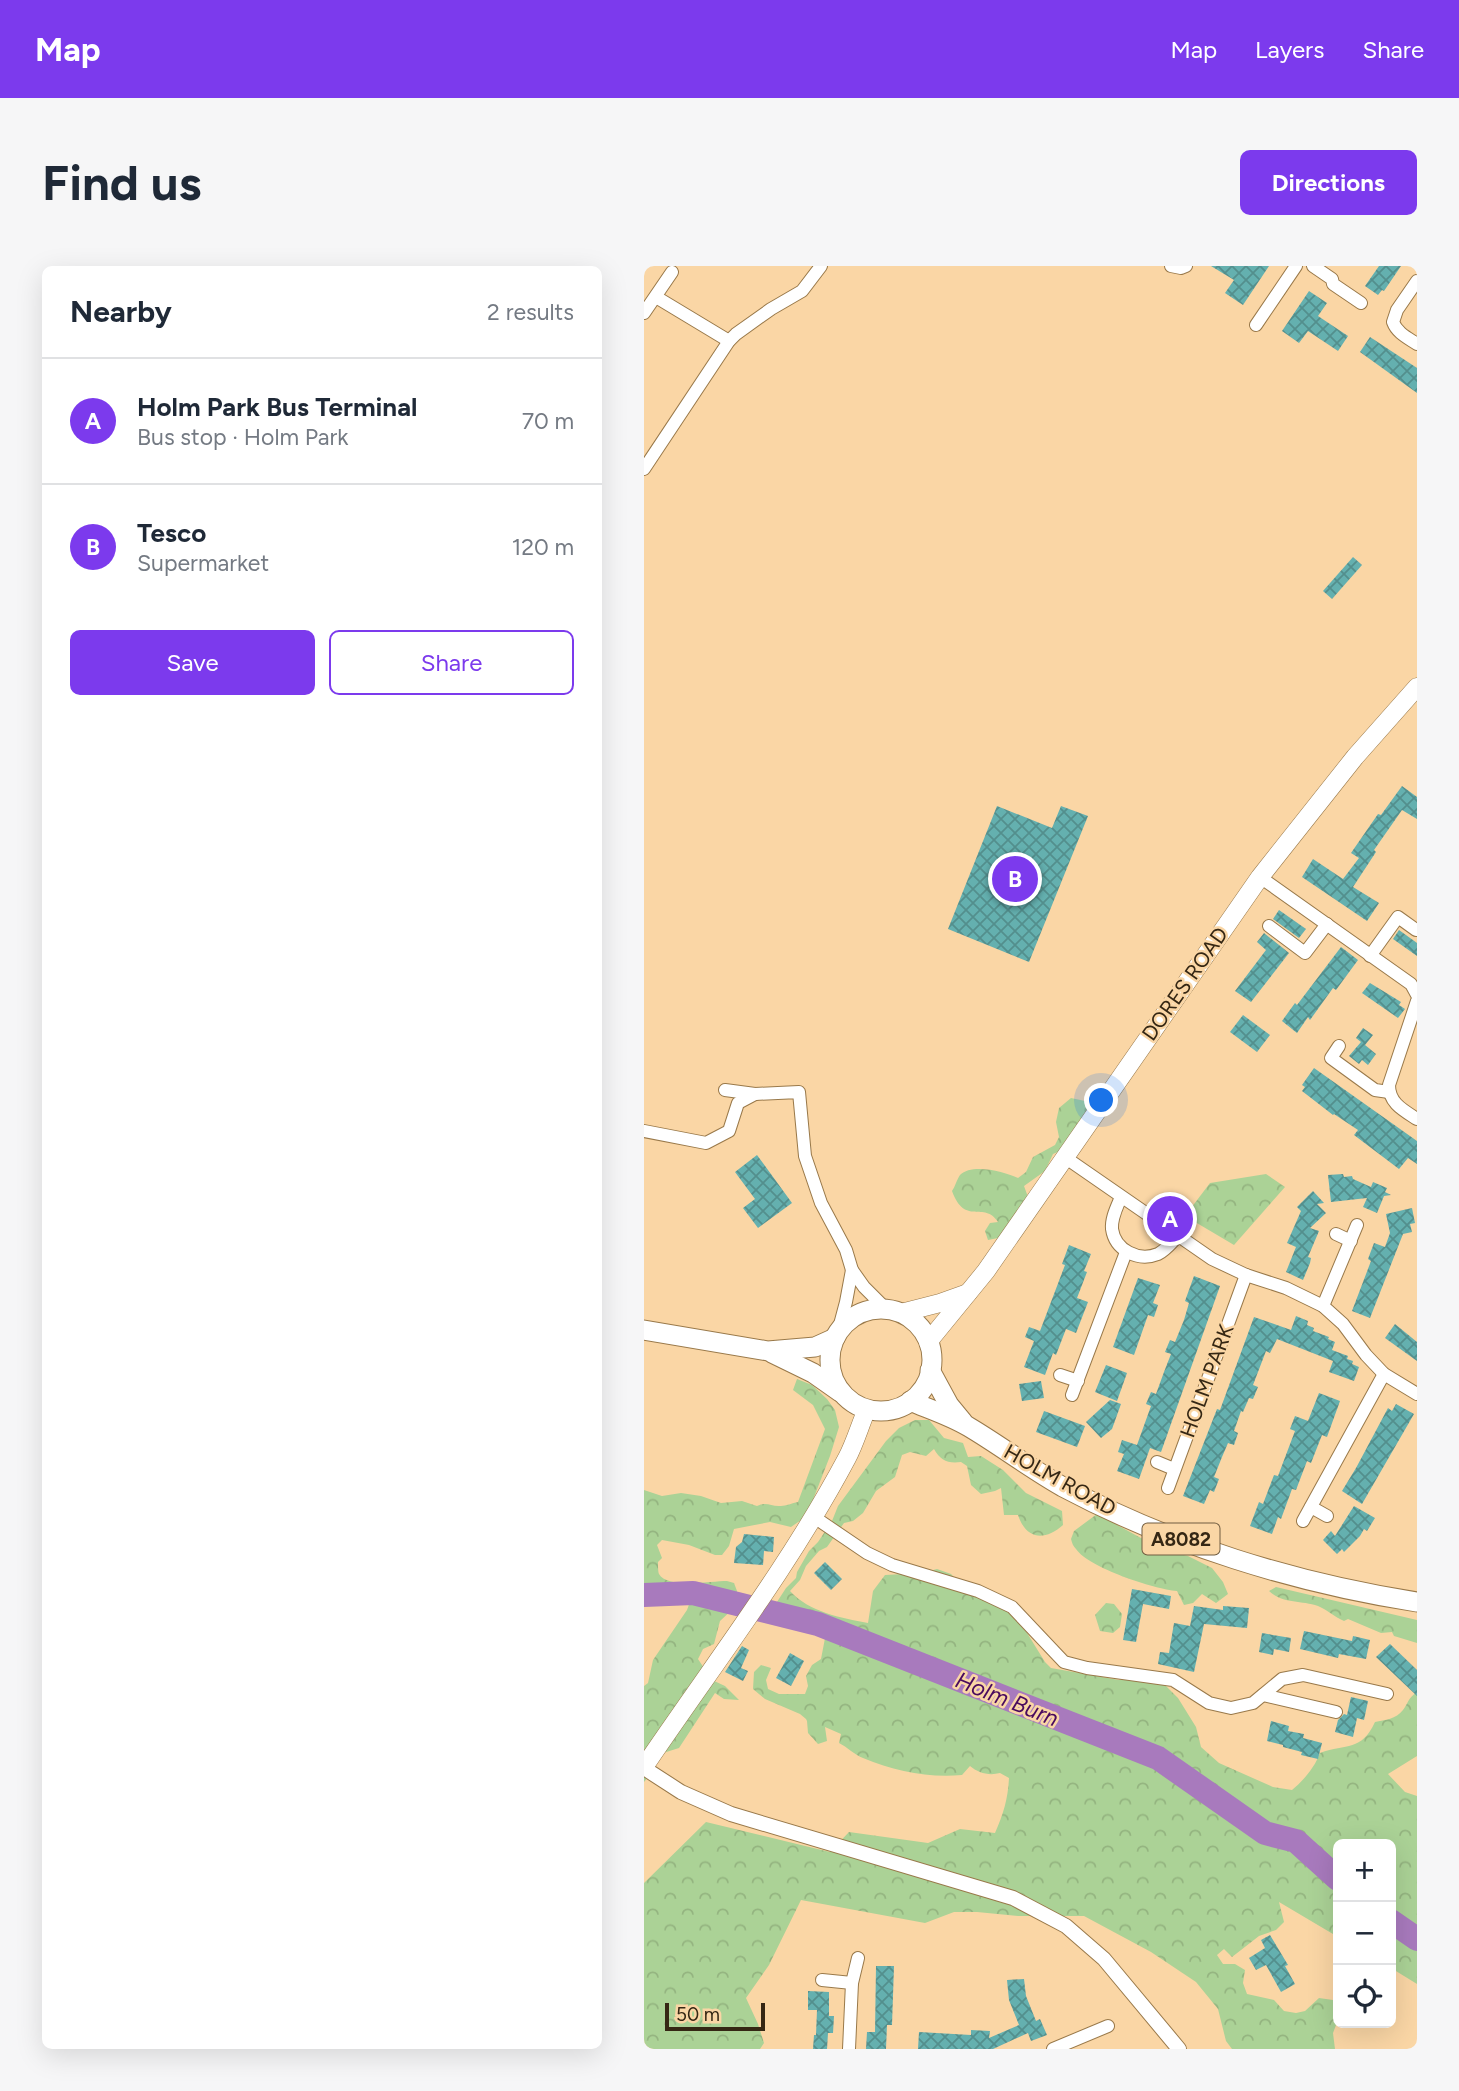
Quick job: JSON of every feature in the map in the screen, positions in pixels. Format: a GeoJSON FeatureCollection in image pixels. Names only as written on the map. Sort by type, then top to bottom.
{"type":"FeatureCollection","features":[{"type":"Feature","properties":{"kind":"main road","name":"DORES ROAD"},"geometry":{"type":"LineString","coordinates":[[929,1342],[986,1271],[1260,877],[1355,757],[1417,687]]}},
{"type":"Feature","properties":{"kind":"main road"},"geometry":{"type":"LineString","coordinates":[[843,1394],[835,1382],[830,1353],[836,1335],[845,1324],[870,1310],[893,1311],[940,1303],[968,1293]]}},
{"type":"Feature","properties":{"kind":"main road"},"geometry":{"type":"LineString","coordinates":[[768,1351],[813,1373],[854,1403],[867,1409],[894,1409],[910,1401],[926,1383],[931,1356],[929,1342],[921,1329],[913,1320],[893,1311]]}},
{"type":"Feature","properties":{"kind":"main road"},"geometry":{"type":"LineString","coordinates":[[644,1330],[768,1351],[815,1347],[836,1335]]}},
{"type":"Feature","properties":{"kind":"main road"},"geometry":{"type":"LineString","coordinates":[[930,1370],[949,1405],[966,1425]]}},
{"type":"Feature","properties":{"kind":"main road","name":"HOLM ROAD"},"geometry":{"type":"LineString","coordinates":[[910,1401],[966,1425],[1062,1486],[1128,1518],[1193,1544],[1287,1575],[1417,1602]]}},
{"type":"Feature","properties":{"kind":"main road"},"geometry":{"type":"LineString","coordinates":[[644,1768],[814,1517],[848,1456],[867,1409]]}},
{"type":"Feature","properties":{"kind":"street"},"geometry":{"type":"LineString","coordinates":[[644,469],[729,341],[771,309],[802,291],[821,266]]}},
{"type":"Feature","properties":{"kind":"street"},"geometry":{"type":"LineString","coordinates":[[1171,266],[1186,266]]}},
{"type":"Feature","properties":{"kind":"street"},"geometry":{"type":"LineString","coordinates":[[1256,325],[1296,266]]}},
{"type":"Feature","properties":{"kind":"street"},"geometry":{"type":"LineString","coordinates":[[1313,266],[1361,303]]}},
{"type":"Feature","properties":{"kind":"street"},"geometry":{"type":"LineString","coordinates":[[644,313],[672,272]]}},
{"type":"Feature","properties":{"kind":"street"},"geometry":{"type":"LineString","coordinates":[[1417,281],[1397,310],[1393,322],[1401,334],[1417,344]]}},
{"type":"Feature","properties":{"kind":"street"},"geometry":{"type":"LineString","coordinates":[[656,296],[729,341]]}},
{"type":"Feature","properties":{"kind":"street"},"geometry":{"type":"LineString","coordinates":[[1260,877],[1416,989]]}},
{"type":"Feature","properties":{"kind":"street"},"geometry":{"type":"LineString","coordinates":[[1370,956],[1398,917],[1416,930]]}},
{"type":"Feature","properties":{"kind":"street"},"geometry":{"type":"LineString","coordinates":[[1269,926],[1305,953],[1327,924]]}},
{"type":"Feature","properties":{"kind":"street"},"geometry":{"type":"LineString","coordinates":[[1417,1001],[1391,1077],[1389,1092],[1399,1107],[1417,1119]]}},
{"type":"Feature","properties":{"kind":"street"},"geometry":{"type":"LineString","coordinates":[[1339,1046],[1331,1058],[1375,1090],[1389,1092]]}},
{"type":"Feature","properties":{"kind":"street"},"geometry":{"type":"LineString","coordinates":[[725,1090],[755,1094],[799,1092],[805,1156],[821,1203],[846,1250],[852,1270],[864,1287],[893,1311]]}},
{"type":"Feature","properties":{"kind":"street"},"geometry":{"type":"LineString","coordinates":[[644,1131],[706,1143],[729,1131],[738,1103],[755,1094]]}},
{"type":"Feature","properties":{"kind":"street"},"geometry":{"type":"LineString","coordinates":[[1066,1158],[1212,1259],[1246,1275],[1286,1288],[1323,1306],[1343,1324],[1384,1374],[1417,1394]]}},
{"type":"Feature","properties":{"kind":"street"},"geometry":{"type":"LineString","coordinates":[[1121,1197],[1112,1227],[1115,1239],[1126,1252],[1148,1257],[1159,1253],[1178,1236]]}},
{"type":"Feature","properties":{"kind":"street"},"geometry":{"type":"LineString","coordinates":[[1323,1306],[1357,1225]]}},
{"type":"Feature","properties":{"kind":"street"},"geometry":{"type":"LineString","coordinates":[[1336,1234],[1351,1241]]}},
{"type":"Feature","properties":{"kind":"street"},"geometry":{"type":"LineString","coordinates":[[1072,1395],[1126,1252]]}},
{"type":"Feature","properties":{"kind":"street"},"geometry":{"type":"LineString","coordinates":[[836,1335],[852,1270]]}},
{"type":"Feature","properties":{"kind":"street","name":"HOLM PARK"},"geometry":{"type":"LineString","coordinates":[[1168,1488],[1246,1275]]}},
{"type":"Feature","properties":{"kind":"street"},"geometry":{"type":"LineString","coordinates":[[1303,1521],[1384,1374]]}},
{"type":"Feature","properties":{"kind":"street"},"geometry":{"type":"LineString","coordinates":[[1060,1375],[1078,1381]]}},
{"type":"Feature","properties":{"kind":"street"},"geometry":{"type":"LineString","coordinates":[[1157,1462],[1174,1469]]}},
{"type":"Feature","properties":{"kind":"street"},"geometry":{"type":"LineString","coordinates":[[1311,1507],[1327,1516]]}},
{"type":"Feature","properties":{"kind":"street"},"geometry":{"type":"LineString","coordinates":[[814,1517],[867,1553],[892,1565],[978,1591],[1012,1607],[1064,1662],[1087,1668],[1173,1680],[1209,1703],[1231,1708],[1253,1703],[1282,1679],[1303,1675],[1387,1694]]}},
{"type":"Feature","properties":{"kind":"street"},"geometry":{"type":"LineString","coordinates":[[1263,1695],[1336,1713]]}},
{"type":"Feature","properties":{"kind":"street"},"geometry":{"type":"LineString","coordinates":[[644,1768],[681,1792],[731,1814],[1024,1903],[1066,1926],[1104,1959],[1179,2049]]}},
{"type":"Feature","properties":{"kind":"street"},"geometry":{"type":"LineString","coordinates":[[849,2049],[852,1983],[858,1958]]}},
{"type":"Feature","properties":{"kind":"street"},"geometry":{"type":"LineString","coordinates":[[822,1980],[852,1983]]}},
{"type":"Feature","properties":{"kind":"street"},"geometry":{"type":"LineString","coordinates":[[1053,2049],[1108,2026]]}},
{"type":"Feature","properties":{"kind":"green space"},"geometry":{"type":"Polygon","coordinates":[[[1071,1098],[1085,1101],[1091,1118],[1060,1151],[1053,1154],[1045,1171],[1024,1186],[1028,1197],[998,1238],[988,1240],[985,1231],[990,1223],[998,1222],[987,1213],[969,1211],[957,1202],[952,1191],[960,1175],[965,1171],[980,1169],[1018,1178],[1026,1172],[1033,1157],[1055,1145],[1059,1137],[1056,1122],[1059,1108],[1071,1098]]]}},
{"type":"Feature","properties":{"kind":"green space"},"geometry":{"type":"Polygon","coordinates":[[[1266,1174],[1285,1187],[1234,1245],[1185,1216],[1210,1183],[1266,1174]]]}},
{"type":"Feature","properties":{"kind":"green space"},"geometry":{"type":"Polygon","coordinates":[[[797,1379],[812,1385],[827,1399],[835,1410],[839,1427],[804,1518],[791,1527],[770,1522],[734,1529],[729,1546],[722,1555],[662,1540],[657,1545],[662,1558],[658,1562],[659,1573],[664,1579],[680,1583],[734,1583],[737,1591],[735,1607],[720,1621],[714,1644],[703,1649],[698,1659],[712,1680],[725,1686],[739,1700],[724,1699],[715,1693],[679,1748],[660,1754],[653,1771],[644,1782],[644,1686],[648,1683],[653,1660],[687,1610],[691,1599],[644,1593],[644,1490],[662,1496],[681,1493],[721,1503],[742,1501],[757,1506],[783,1506],[798,1502],[825,1429],[813,1405],[793,1390],[797,1379]]]}},
{"type":"Feature","properties":{"kind":"green space"},"geometry":{"type":"Polygon","coordinates":[[[915,1420],[929,1420],[944,1438],[963,1443],[968,1457],[981,1456],[1003,1470],[1026,1493],[1062,1511],[1063,1525],[1043,1536],[1031,1533],[1021,1523],[1018,1515],[1004,1515],[1001,1488],[981,1494],[971,1485],[967,1466],[961,1462],[945,1460],[934,1449],[926,1456],[910,1452],[902,1455],[895,1477],[876,1491],[863,1513],[853,1521],[844,1523],[827,1547],[819,1551],[806,1566],[800,1580],[790,1591],[806,1604],[836,1616],[868,1623],[873,1591],[885,1575],[922,1573],[937,1569],[951,1574],[963,1587],[1001,1604],[1024,1628],[1051,1668],[1119,1680],[1135,1675],[1151,1678],[1166,1686],[1178,1698],[1196,1727],[1201,1747],[1219,1763],[1273,1787],[1292,1790],[1308,1773],[1320,1753],[1359,1742],[1370,1732],[1375,1722],[1390,1719],[1400,1713],[1417,1692],[1417,1756],[1388,1774],[1405,1792],[1417,1796],[1417,1984],[1396,1971],[1396,1839],[1333,1839],[1333,1934],[1279,1902],[1284,1922],[1276,1930],[1259,1936],[1232,1957],[1224,1949],[1217,1955],[1223,1964],[1235,1964],[1245,1970],[1243,1983],[1247,1994],[1274,2000],[1284,2011],[1305,2011],[1319,1998],[1333,2000],[1335,2049],[1232,2049],[1226,2041],[1218,2009],[1196,1982],[1151,1952],[1084,1916],[954,1912],[925,1923],[801,1900],[769,1965],[746,1998],[764,2043],[760,2049],[644,2049],[644,1883],[706,1822],[830,1852],[849,1832],[928,1843],[960,1829],[995,1833],[1005,1807],[1009,1778],[1000,1773],[984,1773],[970,1766],[962,1775],[949,1776],[887,1767],[857,1755],[839,1743],[841,1734],[825,1727],[827,1741],[818,1744],[808,1733],[806,1719],[765,1699],[753,1689],[754,1672],[761,1665],[771,1668],[766,1680],[768,1689],[779,1694],[805,1694],[808,1686],[806,1676],[812,1665],[821,1659],[826,1633],[819,1630],[801,1631],[782,1622],[766,1619],[786,1588],[796,1578],[809,1551],[832,1521],[838,1506],[886,1441],[899,1428],[915,1420]]]}},
{"type":"Feature","properties":{"kind":"green space"},"geometry":{"type":"Polygon","coordinates":[[[1097,1514],[1163,1550],[1188,1556],[1212,1568],[1228,1594],[1216,1603],[1202,1594],[1193,1603],[1184,1605],[1177,1591],[1138,1582],[1094,1563],[1076,1549],[1071,1539],[1074,1531],[1097,1514]]]}},
{"type":"Feature","properties":{"kind":"green space"},"geometry":{"type":"Polygon","coordinates":[[[1276,1587],[1417,1620],[1417,1643],[1394,1636],[1392,1632],[1381,1633],[1348,1619],[1344,1621],[1312,1604],[1280,1598],[1269,1591],[1276,1587]]]}},
{"type":"Feature","properties":{"kind":"green space"},"geometry":{"type":"Polygon","coordinates":[[[1106,1603],[1114,1604],[1122,1614],[1120,1627],[1113,1633],[1100,1631],[1095,1615],[1106,1603]]]}},
{"type":"Feature","properties":{"kind":"building"},"geometry":{"type":"Polygon","coordinates":[[[1211,266],[1269,266],[1243,305],[1225,293],[1234,280],[1211,266]]]}},
{"type":"Feature","properties":{"kind":"building"},"geometry":{"type":"Polygon","coordinates":[[[1379,266],[1401,266],[1384,291],[1378,295],[1365,286],[1379,266]]]}},
{"type":"Feature","properties":{"kind":"building"},"geometry":{"type":"Polygon","coordinates":[[[1309,291],[1327,303],[1318,316],[1348,336],[1338,351],[1308,331],[1299,343],[1282,331],[1309,291]]]}},
{"type":"Feature","properties":{"kind":"building"},"geometry":{"type":"Polygon","coordinates":[[[1370,337],[1417,368],[1417,393],[1360,352],[1370,337]]]}},
{"type":"Feature","properties":{"kind":"building"},"geometry":{"type":"Polygon","coordinates":[[[1353,557],[1362,565],[1332,599],[1323,591],[1353,557]]]}},
{"type":"Feature","properties":{"kind":"building"},"geometry":{"type":"Polygon","coordinates":[[[1402,786],[1417,797],[1417,819],[1402,810],[1374,850],[1376,852],[1353,887],[1379,903],[1367,921],[1302,877],[1313,859],[1343,879],[1359,858],[1351,853],[1378,814],[1381,815],[1402,786]]]}},
{"type":"Feature","properties":{"kind":"building"},"geometry":{"type":"Polygon","coordinates":[[[997,806],[1052,828],[1061,806],[1088,816],[1029,962],[948,929],[997,806]]]}},
{"type":"Feature","properties":{"kind":"building"},"geometry":{"type":"Polygon","coordinates":[[[1279,910],[1306,929],[1299,938],[1273,919],[1279,910]]]}},
{"type":"Feature","properties":{"kind":"building"},"geometry":{"type":"Polygon","coordinates":[[[1399,930],[1417,943],[1417,956],[1393,939],[1399,930]]]}},
{"type":"Feature","properties":{"kind":"building"},"geometry":{"type":"Polygon","coordinates":[[[1264,933],[1289,953],[1251,1002],[1235,991],[1266,950],[1257,942],[1264,933]]]}},
{"type":"Feature","properties":{"kind":"building"},"geometry":{"type":"Polygon","coordinates":[[[1341,947],[1358,960],[1336,990],[1333,988],[1297,1033],[1282,1021],[1341,947]]]}},
{"type":"Feature","properties":{"kind":"building"},"geometry":{"type":"Polygon","coordinates":[[[1370,983],[1401,1002],[1399,1005],[1405,1009],[1398,1018],[1362,993],[1370,983]]]}},
{"type":"Feature","properties":{"kind":"building"},"geometry":{"type":"Polygon","coordinates":[[[1243,1015],[1270,1035],[1257,1052],[1230,1032],[1243,1015]]]}},
{"type":"Feature","properties":{"kind":"building"},"geometry":{"type":"Polygon","coordinates":[[[1363,1028],[1373,1035],[1365,1045],[1376,1054],[1368,1065],[1362,1060],[1359,1064],[1349,1056],[1361,1042],[1356,1038],[1363,1028]]]}},
{"type":"Feature","properties":{"kind":"building"},"geometry":{"type":"Polygon","coordinates":[[[1314,1068],[1417,1141],[1417,1164],[1408,1158],[1399,1169],[1354,1135],[1358,1130],[1302,1091],[1305,1087],[1302,1085],[1314,1068]]]}},
{"type":"Feature","properties":{"kind":"building"},"geometry":{"type":"Polygon","coordinates":[[[757,1155],[792,1203],[758,1228],[743,1208],[755,1199],[735,1172],[757,1155]]]}},
{"type":"Feature","properties":{"kind":"building"},"geometry":{"type":"Polygon","coordinates":[[[1343,1174],[1344,1177],[1352,1176],[1371,1187],[1373,1182],[1387,1188],[1385,1192],[1391,1195],[1384,1196],[1377,1213],[1363,1207],[1367,1198],[1331,1202],[1328,1175],[1343,1174]]]}},
{"type":"Feature","properties":{"kind":"building"},"geometry":{"type":"Polygon","coordinates":[[[1313,1191],[1324,1203],[1317,1204],[1326,1213],[1310,1228],[1319,1231],[1308,1257],[1311,1258],[1310,1263],[1303,1280],[1286,1272],[1296,1247],[1287,1243],[1301,1211],[1297,1207],[1313,1191]]]}},
{"type":"Feature","properties":{"kind":"building"},"geometry":{"type":"Polygon","coordinates":[[[1412,1208],[1415,1223],[1410,1224],[1412,1232],[1403,1234],[1370,1318],[1352,1311],[1371,1261],[1368,1259],[1374,1243],[1385,1247],[1390,1233],[1386,1214],[1412,1208]]]}},
{"type":"Feature","properties":{"kind":"building"},"geometry":{"type":"Polygon","coordinates":[[[1069,1245],[1091,1254],[1077,1298],[1088,1302],[1076,1333],[1066,1329],[1045,1375],[1024,1367],[1034,1341],[1025,1337],[1029,1327],[1040,1331],[1065,1265],[1062,1264],[1069,1245]]]}},
{"type":"Feature","properties":{"kind":"building"},"geometry":{"type":"Polygon","coordinates":[[[1194,1276],[1220,1286],[1161,1452],[1150,1448],[1139,1479],[1117,1471],[1124,1454],[1118,1452],[1122,1440],[1137,1445],[1151,1406],[1146,1404],[1151,1392],[1156,1394],[1171,1354],[1165,1352],[1170,1340],[1175,1342],[1184,1320],[1189,1303],[1185,1301],[1194,1276]]]}},
{"type":"Feature","properties":{"kind":"building"},"geometry":{"type":"Polygon","coordinates":[[[1138,1278],[1160,1285],[1153,1303],[1158,1305],[1154,1317],[1148,1315],[1134,1355],[1113,1347],[1138,1278]]]}},
{"type":"Feature","properties":{"kind":"building"},"geometry":{"type":"Polygon","coordinates":[[[1296,1316],[1308,1321],[1307,1325],[1314,1328],[1313,1331],[1329,1337],[1328,1339],[1335,1342],[1332,1350],[1348,1356],[1347,1359],[1353,1361],[1352,1364],[1359,1367],[1354,1381],[1329,1372],[1333,1361],[1277,1339],[1270,1353],[1266,1351],[1253,1385],[1258,1387],[1253,1399],[1249,1398],[1243,1412],[1241,1411],[1234,1431],[1238,1433],[1234,1445],[1228,1443],[1222,1457],[1214,1477],[1219,1479],[1214,1492],[1210,1490],[1204,1504],[1183,1496],[1217,1409],[1220,1410],[1254,1317],[1291,1330],[1296,1316]]]}},
{"type":"Feature","properties":{"kind":"building"},"geometry":{"type":"Polygon","coordinates":[[[1395,1324],[1417,1342],[1417,1361],[1385,1338],[1395,1324]]]}},
{"type":"Feature","properties":{"kind":"building"},"geometry":{"type":"Polygon","coordinates":[[[1106,1365],[1127,1373],[1117,1401],[1095,1392],[1106,1365]]]}},
{"type":"Feature","properties":{"kind":"building"},"geometry":{"type":"Polygon","coordinates":[[[1041,1381],[1044,1398],[1022,1401],[1019,1384],[1041,1381]]]}},
{"type":"Feature","properties":{"kind":"building"},"geometry":{"type":"Polygon","coordinates":[[[1319,1393],[1340,1401],[1327,1437],[1322,1435],[1311,1463],[1307,1461],[1296,1490],[1292,1489],[1281,1519],[1278,1517],[1272,1534],[1250,1526],[1259,1502],[1263,1504],[1274,1475],[1278,1476],[1295,1431],[1290,1429],[1295,1416],[1308,1421],[1319,1393]]]}},
{"type":"Feature","properties":{"kind":"building"},"geometry":{"type":"Polygon","coordinates":[[[1110,1400],[1121,1404],[1112,1429],[1101,1438],[1086,1422],[1110,1400]]]}},
{"type":"Feature","properties":{"kind":"building"},"geometry":{"type":"Polygon","coordinates":[[[1396,1404],[1414,1414],[1362,1504],[1342,1491],[1388,1408],[1392,1411],[1396,1404]]]}},
{"type":"Feature","properties":{"kind":"building"},"geometry":{"type":"Polygon","coordinates":[[[1044,1411],[1085,1426],[1077,1447],[1036,1432],[1044,1411]]]}},
{"type":"Feature","properties":{"kind":"building"},"geometry":{"type":"Polygon","coordinates":[[[1354,1506],[1375,1518],[1367,1531],[1364,1529],[1344,1552],[1342,1549],[1337,1554],[1323,1540],[1331,1531],[1335,1536],[1354,1506]]]}},
{"type":"Feature","properties":{"kind":"building"},"geometry":{"type":"Polygon","coordinates":[[[744,1534],[774,1537],[773,1552],[764,1551],[763,1565],[734,1563],[736,1547],[742,1542],[744,1534]]]}},
{"type":"Feature","properties":{"kind":"building"},"geometry":{"type":"Polygon","coordinates":[[[825,1562],[842,1579],[831,1590],[814,1573],[825,1562]]]}},
{"type":"Feature","properties":{"kind":"building"},"geometry":{"type":"Polygon","coordinates":[[[1132,1589],[1171,1596],[1169,1609],[1143,1604],[1136,1642],[1123,1640],[1132,1589]]]}},
{"type":"Feature","properties":{"kind":"building"},"geometry":{"type":"Polygon","coordinates":[[[1194,1606],[1223,1610],[1223,1606],[1249,1608],[1247,1628],[1204,1624],[1194,1672],[1158,1664],[1160,1652],[1169,1653],[1174,1623],[1190,1626],[1194,1606]]]}},
{"type":"Feature","properties":{"kind":"building"},"geometry":{"type":"Polygon","coordinates":[[[1304,1631],[1352,1641],[1353,1636],[1370,1640],[1366,1659],[1339,1654],[1338,1658],[1300,1649],[1304,1631]]]}},
{"type":"Feature","properties":{"kind":"building"},"geometry":{"type":"Polygon","coordinates":[[[1262,1633],[1291,1638],[1289,1652],[1274,1649],[1273,1655],[1259,1652],[1262,1633]]]}},
{"type":"Feature","properties":{"kind":"building"},"geometry":{"type":"Polygon","coordinates":[[[1390,1644],[1417,1670],[1417,1696],[1376,1657],[1390,1644]]]}},
{"type":"Feature","properties":{"kind":"building"},"geometry":{"type":"Polygon","coordinates":[[[742,1646],[749,1650],[741,1668],[748,1671],[743,1681],[725,1672],[742,1646]]]}},
{"type":"Feature","properties":{"kind":"building"},"geometry":{"type":"Polygon","coordinates":[[[790,1653],[804,1661],[791,1686],[776,1678],[790,1653]]]}},
{"type":"Feature","properties":{"kind":"building"},"geometry":{"type":"Polygon","coordinates":[[[1351,1697],[1368,1701],[1364,1720],[1357,1718],[1353,1737],[1335,1732],[1338,1720],[1344,1714],[1347,1715],[1351,1697]]]}},
{"type":"Feature","properties":{"kind":"building"},"geometry":{"type":"Polygon","coordinates":[[[1271,1721],[1289,1726],[1288,1731],[1304,1734],[1303,1738],[1322,1743],[1318,1759],[1267,1741],[1271,1721]]]}},
{"type":"Feature","properties":{"kind":"building"},"geometry":{"type":"Polygon","coordinates":[[[1270,1935],[1288,1965],[1285,1966],[1295,1984],[1281,1992],[1266,1965],[1256,1970],[1249,1958],[1265,1948],[1261,1940],[1270,1935]]]}},
{"type":"Feature","properties":{"kind":"building"},"geometry":{"type":"Polygon","coordinates":[[[876,1966],[894,1966],[892,2025],[887,2025],[886,2049],[866,2049],[867,2032],[875,2032],[876,1966]]]}},
{"type":"Feature","properties":{"kind":"building"},"geometry":{"type":"Polygon","coordinates":[[[1024,1979],[1026,1996],[1036,2021],[1040,2019],[1047,2035],[1031,2041],[1028,2033],[993,2049],[918,2049],[919,2032],[971,2035],[971,2030],[990,2031],[989,2038],[1019,2025],[1009,2000],[1007,1980],[1024,1979]]]}},
{"type":"Feature","properties":{"kind":"building"},"geometry":{"type":"Polygon","coordinates":[[[808,1991],[829,1992],[829,2016],[834,2016],[833,2033],[828,2033],[827,2049],[813,2049],[817,2010],[808,2010],[808,1991]]]}},
{"type":"Feature","properties":{"kind":"waterway","name":"Holm Burn"},"geometry":{"type":"LineString","coordinates":[[644,1595],[693,1593],[818,1624],[1158,1758],[1265,1833],[1296,1841],[1333,1874]]}},
{"type":"Feature","properties":{"kind":"waterway","name":"Holm Burn"},"geometry":{"type":"LineString","coordinates":[[1396,1924],[1417,1939]]}},
{"type":"Feature","properties":{"kind":"place","name":"Tesco"},"geometry":{"type":"Point","coordinates":[1015,879]}},
{"type":"Feature","properties":{"kind":"place","name":"Holm Park Bus Terminal"},"geometry":{"type":"Point","coordinates":[1170,1219]}}]}
